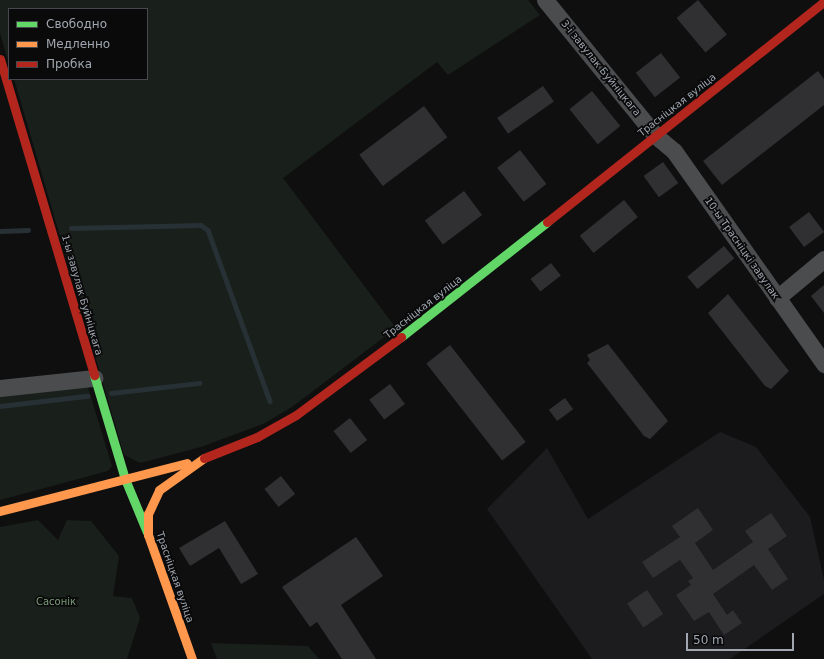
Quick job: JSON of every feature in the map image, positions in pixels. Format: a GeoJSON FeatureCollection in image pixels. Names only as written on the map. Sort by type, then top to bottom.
{"type":"FeatureCollection","features":[{"type":"Feature","properties":{"kind":"street","name":"3-і завулак Буйніцкага"},"geometry":{"type":"LineString","coordinates":[[545,0],[656,136]]}},
{"type":"Feature","properties":{"kind":"street","name":"Трасніцкая вуліца"},"geometry":{"type":"LineString","coordinates":[[192,659],[148,535],[148,514],[159,490],[198,460],[257,437],[296,415],[438,310],[824,2]]}},
{"type":"Feature","properties":{"kind":"street","name":"1-ы завулак Буйніцкага"},"geometry":{"type":"LineString","coordinates":[[0,59],[6,94],[125,479],[148,535]]}},
{"type":"Feature","properties":{"kind":"street","name":"10-ы Трасніцкі завулак"},"geometry":{"type":"LineString","coordinates":[[656,136],[674,151],[824,364]]}},
{"type":"Feature","properties":{"kind":"street"},"geometry":{"type":"LineString","coordinates":[[777,298],[824,259]]}},
{"type":"Feature","properties":{"kind":"street"},"geometry":{"type":"LineString","coordinates":[[0,388],[94,378]]}},
{"type":"Feature","properties":{"kind":"street"},"geometry":{"type":"LineString","coordinates":[[0,511],[198,460]]}},
{"type":"Feature","properties":{"kind":"shaded area"},"geometry":{"type":"Polygon","coordinates":[[[720,432],[756,447],[810,517],[824,580],[824,594],[730,659],[592,659],[487,509],[547,448],[588,519],[720,432]]]}},
{"type":"Feature","properties":{"kind":"green space"},"geometry":{"type":"Polygon","coordinates":[[[0,0],[528,0],[540,15],[448,75],[437,62],[283,178],[396,328],[292,407],[265,423],[201,447],[140,463],[124,455],[14,80],[148,80],[148,8],[8,8],[8,61],[0,33],[0,0]]]}},
{"type":"Feature","properties":{"kind":"green space"},"geometry":{"type":"Polygon","coordinates":[[[87,384],[112,466],[108,471],[0,500],[0,393],[87,384]]]}},
{"type":"Feature","properties":{"kind":"green space","name":"Сасонік"},"geometry":{"type":"Polygon","coordinates":[[[38,520],[58,540],[67,520],[91,521],[119,556],[113,596],[132,598],[140,618],[127,659],[0,659],[0,527],[38,520]]]}},
{"type":"Feature","properties":{"kind":"green space"},"geometry":{"type":"Polygon","coordinates":[[[211,643],[308,646],[319,659],[217,659],[211,643]]]}},
{"type":"Feature","properties":{"kind":"building"},"geometry":{"type":"Polygon","coordinates":[[[698,0],[727,34],[705,52],[677,18],[698,0]]]}},
{"type":"Feature","properties":{"kind":"building"},"geometry":{"type":"Polygon","coordinates":[[[661,53],[680,77],[655,97],[636,73],[661,53]]]}},
{"type":"Feature","properties":{"kind":"building"},"geometry":{"type":"Polygon","coordinates":[[[818,71],[824,79],[824,105],[722,185],[703,161],[818,71]]]}},
{"type":"Feature","properties":{"kind":"building"},"geometry":{"type":"Polygon","coordinates":[[[543,86],[554,102],[508,134],[497,118],[543,86]]]}},
{"type":"Feature","properties":{"kind":"building"},"geometry":{"type":"Polygon","coordinates":[[[592,91],[620,126],[598,144],[569,109],[592,91]]]}},
{"type":"Feature","properties":{"kind":"building"},"geometry":{"type":"Polygon","coordinates":[[[424,106],[447,137],[383,186],[359,155],[424,106]]]}},
{"type":"Feature","properties":{"kind":"building"},"geometry":{"type":"Polygon","coordinates":[[[520,150],[546,184],[524,202],[497,168],[520,150]]]}},
{"type":"Feature","properties":{"kind":"building"},"geometry":{"type":"Polygon","coordinates":[[[663,162],[678,183],[659,197],[644,176],[663,162]]]}},
{"type":"Feature","properties":{"kind":"building"},"geometry":{"type":"Polygon","coordinates":[[[464,191],[482,215],[443,244],[425,220],[464,191]]]}},
{"type":"Feature","properties":{"kind":"building"},"geometry":{"type":"Polygon","coordinates":[[[624,200],[638,217],[594,253],[580,236],[624,200]]]}},
{"type":"Feature","properties":{"kind":"building"},"geometry":{"type":"Polygon","coordinates":[[[809,212],[824,232],[804,247],[789,227],[809,212]]]}},
{"type":"Feature","properties":{"kind":"building"},"geometry":{"type":"Polygon","coordinates":[[[724,246],[734,258],[698,289],[687,277],[724,246]]]}},
{"type":"Feature","properties":{"kind":"building"},"geometry":{"type":"Polygon","coordinates":[[[551,263],[561,276],[540,292],[531,279],[551,263]]]}},
{"type":"Feature","properties":{"kind":"building"},"geometry":{"type":"Polygon","coordinates":[[[824,285],[824,313],[811,296],[824,285]]]}},
{"type":"Feature","properties":{"kind":"building"},"geometry":{"type":"Polygon","coordinates":[[[728,294],[789,371],[771,389],[765,386],[708,313],[728,294]]]}},
{"type":"Feature","properties":{"kind":"building"},"geometry":{"type":"Polygon","coordinates":[[[608,344],[668,421],[650,439],[644,436],[587,363],[590,360],[587,355],[608,344]]]}},
{"type":"Feature","properties":{"kind":"building"},"geometry":{"type":"Polygon","coordinates":[[[450,345],[526,442],[502,460],[426,363],[450,345]]]}},
{"type":"Feature","properties":{"kind":"building"},"geometry":{"type":"Polygon","coordinates":[[[390,384],[405,404],[384,420],[369,400],[390,384]]]}},
{"type":"Feature","properties":{"kind":"building"},"geometry":{"type":"Polygon","coordinates":[[[565,398],[573,409],[557,421],[549,410],[565,398]]]}},
{"type":"Feature","properties":{"kind":"building"},"geometry":{"type":"Polygon","coordinates":[[[350,418],[367,440],[351,453],[333,431],[350,418]]]}},
{"type":"Feature","properties":{"kind":"building"},"geometry":{"type":"Polygon","coordinates":[[[281,476],[295,494],[279,507],[264,489],[281,476]]]}},
{"type":"Feature","properties":{"kind":"building"},"geometry":{"type":"Polygon","coordinates":[[[698,508],[713,530],[695,543],[713,570],[753,542],[745,531],[771,513],[787,536],[768,549],[788,579],[772,590],[754,565],[713,594],[727,615],[733,610],[742,623],[724,635],[709,612],[694,621],[676,595],[691,585],[688,581],[693,578],[680,560],[653,578],[642,562],[680,537],[672,526],[698,508]]]}},
{"type":"Feature","properties":{"kind":"building"},"geometry":{"type":"Polygon","coordinates":[[[225,521],[258,574],[241,584],[219,548],[190,566],[179,548],[225,521]]]}},
{"type":"Feature","properties":{"kind":"building"},"geometry":{"type":"Polygon","coordinates":[[[356,537],[383,576],[341,605],[376,659],[342,659],[317,622],[310,627],[282,587],[356,537]]]}},
{"type":"Feature","properties":{"kind":"building"},"geometry":{"type":"Polygon","coordinates":[[[647,590],[663,614],[643,627],[627,603],[647,590]]]}},
{"type":"Feature","properties":{"kind":"waterway"},"geometry":{"type":"LineString","coordinates":[[71,228],[201,225],[208,230],[270,401]]}},
{"type":"Feature","properties":{"kind":"waterway"},"geometry":{"type":"LineString","coordinates":[[0,231],[28,230]]}},
{"type":"Feature","properties":{"kind":"waterway"},"geometry":{"type":"LineString","coordinates":[[111,393],[199,383]]}},
{"type":"Feature","properties":{"kind":"waterway"},"geometry":{"type":"LineString","coordinates":[[0,406],[87,396]]}},
{"type":"Feature","properties":{"kind":"traffic: fast"},"geometry":{"type":"LineString","coordinates":[[401,337],[547,222]]}},
{"type":"Feature","properties":{"kind":"traffic: fast"},"geometry":{"type":"LineString","coordinates":[[94,375],[125,479],[147,532]]}},
{"type":"Feature","properties":{"kind":"traffic: slow"},"geometry":{"type":"LineString","coordinates":[[192,659],[148,535],[148,514],[159,490],[204,458]]}},
{"type":"Feature","properties":{"kind":"traffic: slow"},"geometry":{"type":"LineString","coordinates":[[0,511],[187,463]]}},
{"type":"Feature","properties":{"kind":"traffic: jam"},"geometry":{"type":"LineString","coordinates":[[547,222],[824,2]]}},
{"type":"Feature","properties":{"kind":"traffic: jam"},"geometry":{"type":"LineString","coordinates":[[0,59],[94,375]]}},
{"type":"Feature","properties":{"kind":"traffic: jam"},"geometry":{"type":"LineString","coordinates":[[204,458],[257,437],[296,415],[401,337]]}}]}
